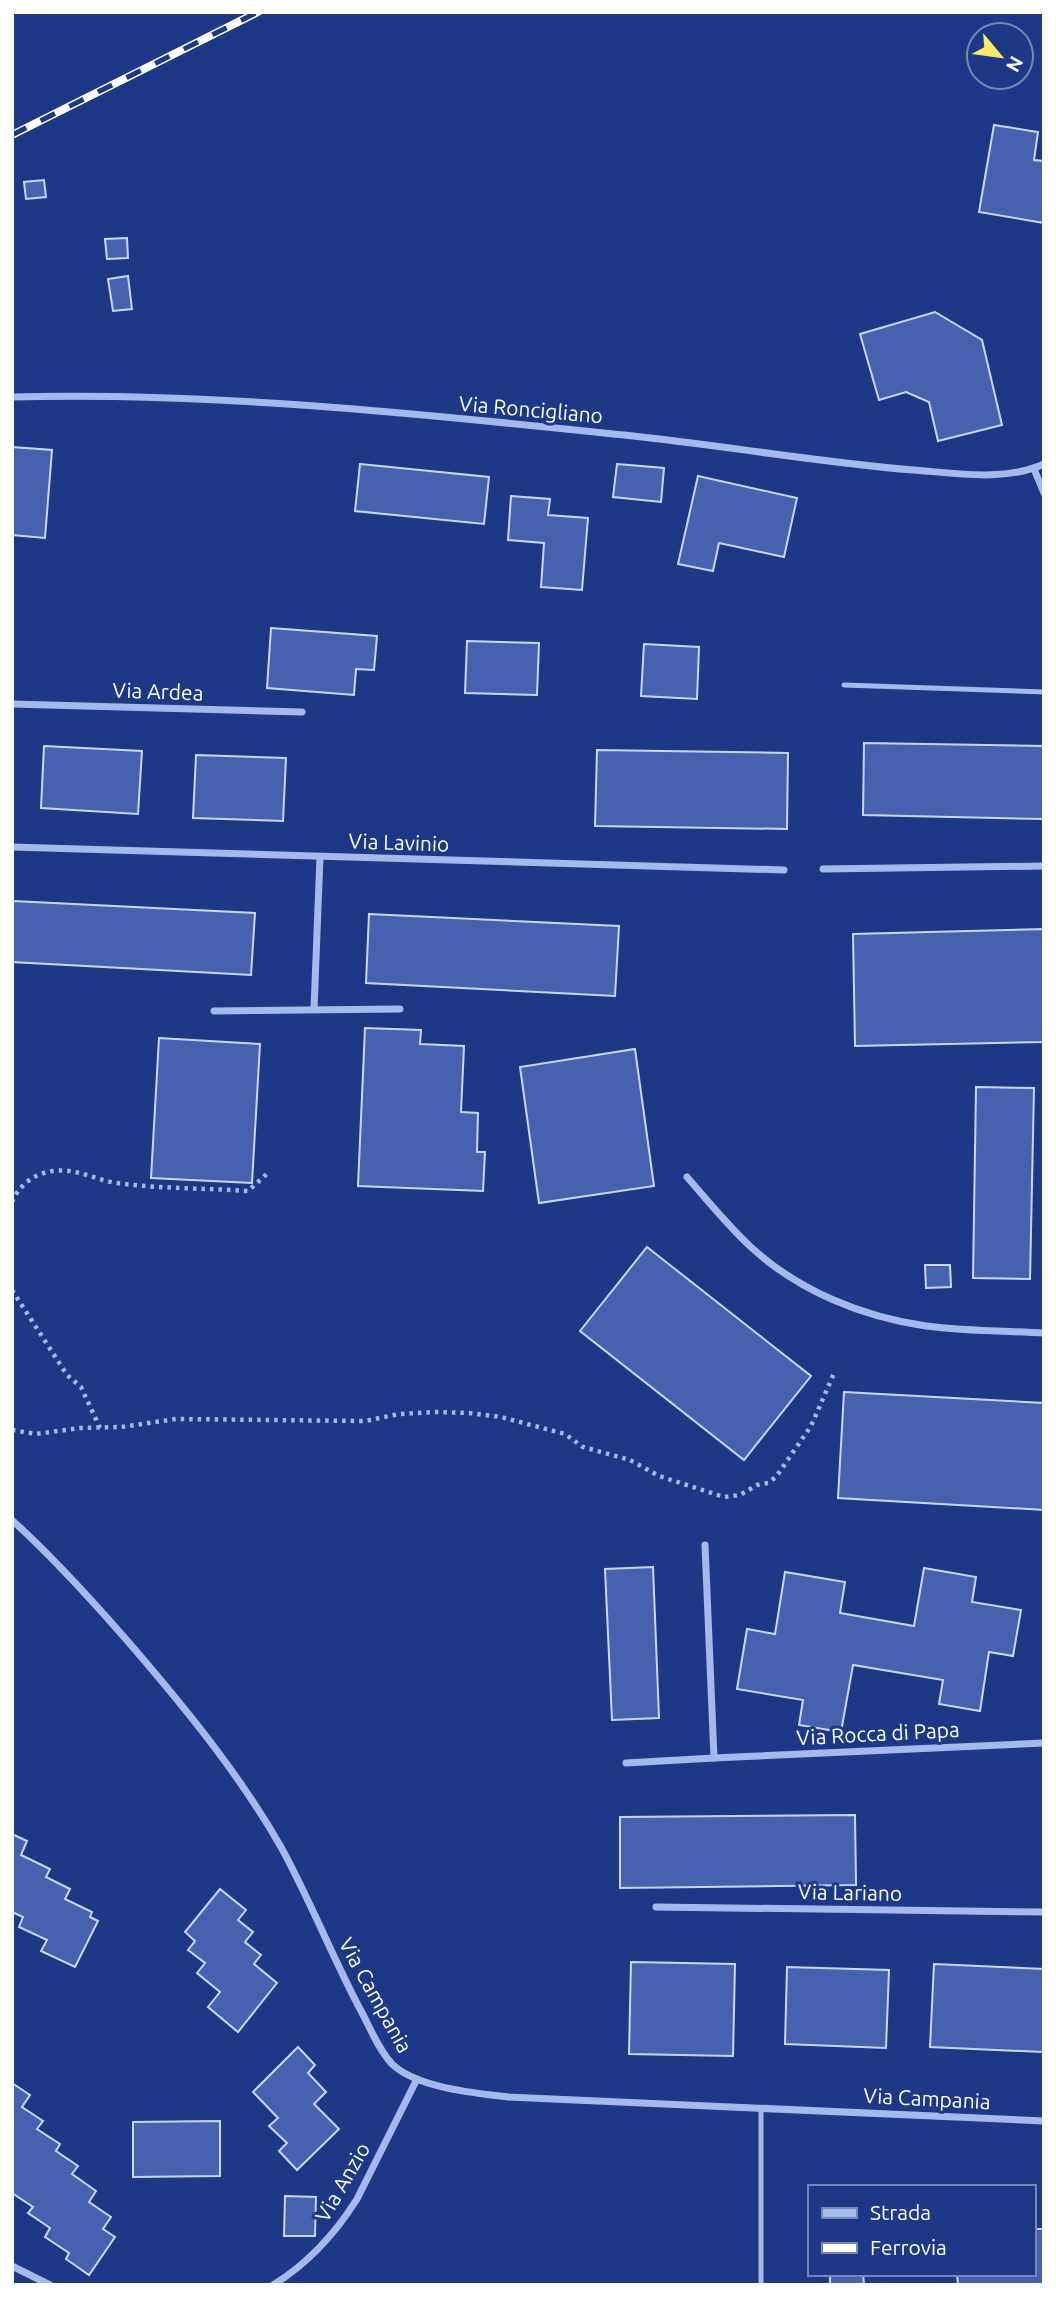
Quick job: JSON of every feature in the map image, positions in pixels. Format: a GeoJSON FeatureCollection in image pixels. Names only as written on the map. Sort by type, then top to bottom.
{"type":"FeatureCollection","features":[{"type":"Feature","properties":{"kind":"street","name":"Via Roncigliano"},"geometry":{"type":"LineString","coordinates":[[12,397],[120,397],[276,404],[627,435],[834,463],[893,468],[995,474],[1034,469],[1044,464]]}},
{"type":"Feature","properties":{"kind":"street"},"geometry":{"type":"LineString","coordinates":[[1034,469],[1044,493]]}},
{"type":"Feature","properties":{"kind":"street","name":"Via Ardea"},"geometry":{"type":"LineString","coordinates":[[12,704],[302,712]]}},
{"type":"Feature","properties":{"kind":"street","name":"Via Lavinio"},"geometry":{"type":"LineString","coordinates":[[12,847],[784,870]]}},
{"type":"Feature","properties":{"kind":"street"},"geometry":{"type":"LineString","coordinates":[[314,1009],[320,857]]}},
{"type":"Feature","properties":{"kind":"street"},"geometry":{"type":"LineString","coordinates":[[823,869],[1044,866]]}},
{"type":"Feature","properties":{"kind":"street"},"geometry":{"type":"LineString","coordinates":[[214,1011],[400,1009]]}},
{"type":"Feature","properties":{"kind":"street"},"geometry":{"type":"LineString","coordinates":[[687,1177],[752,1248],[778,1269],[834,1300],[864,1311],[926,1326],[1044,1332]]}},
{"type":"Feature","properties":{"kind":"street","name":"Via Campania"},"geometry":{"type":"LineString","coordinates":[[12,1520],[111,1622],[230,1766],[282,1850],[338,1967],[385,2056],[397,2068],[417,2078],[471,2093],[508,2097],[1044,2121]]}},
{"type":"Feature","properties":{"kind":"street"},"geometry":{"type":"LineString","coordinates":[[705,1545],[714,1758]]}},
{"type":"Feature","properties":{"kind":"street","name":"Via Rocca di Papa"},"geometry":{"type":"LineString","coordinates":[[626,1763],[1044,1743]]}},
{"type":"Feature","properties":{"kind":"street","name":"Via Lariano"},"geometry":{"type":"LineString","coordinates":[[656,1907],[1044,1912]]}},
{"type":"Feature","properties":{"kind":"street","name":"Via Anzio"},"geometry":{"type":"LineString","coordinates":[[274,2285],[320,2248],[346,2217],[417,2078]]}},
{"type":"Feature","properties":{"kind":"street"},"geometry":{"type":"LineString","coordinates":[[12,2266],[50,2285]]}},
{"type":"Feature","properties":{"kind":"lane"},"geometry":{"type":"LineString","coordinates":[[844,685],[1044,692]]}},
{"type":"Feature","properties":{"kind":"lane"},"geometry":{"type":"LineString","coordinates":[[761,2108],[761,2285]]}},
{"type":"Feature","properties":{"kind":"path"},"geometry":{"type":"LineString","coordinates":[[12,1202],[16,1192],[31,1178],[52,1171],[75,1171],[116,1183],[248,1191],[269,1172]]}},
{"type":"Feature","properties":{"kind":"path"},"geometry":{"type":"LineString","coordinates":[[12,1290],[68,1375],[81,1387],[100,1428]]}},
{"type":"Feature","properties":{"kind":"path"},"geometry":{"type":"LineString","coordinates":[[12,1430],[36,1434],[176,1419],[365,1421],[399,1414],[436,1412],[501,1417],[565,1434],[583,1447],[630,1461],[659,1476],[724,1497],[740,1495],[776,1477],[811,1426],[835,1371]]}},
{"type":"Feature","properties":{"kind":"building"},"geometry":{"type":"Polygon","coordinates":[[[994,125],[1038,132],[1034,160],[1044,161],[1044,223],[979,212],[994,125]]]}},
{"type":"Feature","properties":{"kind":"building"},"geometry":{"type":"Polygon","coordinates":[[[44,180],[46,197],[26,199],[24,182],[44,180]]]}},
{"type":"Feature","properties":{"kind":"building"},"geometry":{"type":"Polygon","coordinates":[[[127,238],[128,258],[107,259],[105,239],[127,238]]]}},
{"type":"Feature","properties":{"kind":"building"},"geometry":{"type":"Polygon","coordinates":[[[128,276],[132,309],[113,311],[108,279],[128,276]]]}},
{"type":"Feature","properties":{"kind":"building"},"geometry":{"type":"Polygon","coordinates":[[[935,312],[982,340],[1002,425],[938,441],[929,402],[906,392],[879,400],[860,334],[935,312]]]}},
{"type":"Feature","properties":{"kind":"building"},"geometry":{"type":"Polygon","coordinates":[[[12,447],[52,450],[45,538],[12,535],[12,447]]]}},
{"type":"Feature","properties":{"kind":"building"},"geometry":{"type":"Polygon","coordinates":[[[360,464],[489,477],[484,524],[355,511],[360,464]]]}},
{"type":"Feature","properties":{"kind":"building"},"geometry":{"type":"Polygon","coordinates":[[[617,464],[664,468],[661,502],[613,497],[617,464]]]}},
{"type":"Feature","properties":{"kind":"building"},"geometry":{"type":"Polygon","coordinates":[[[698,476],[797,498],[784,557],[719,543],[713,571],[678,564],[698,476]]]}},
{"type":"Feature","properties":{"kind":"building"},"geometry":{"type":"Polygon","coordinates":[[[511,496],[550,499],[548,515],[588,518],[582,590],[541,587],[544,543],[508,540],[511,496]]]}},
{"type":"Feature","properties":{"kind":"building"},"geometry":{"type":"Polygon","coordinates":[[[271,628],[377,636],[374,670],[356,669],[354,695],[267,688],[271,628]]]}},
{"type":"Feature","properties":{"kind":"building"},"geometry":{"type":"Polygon","coordinates":[[[467,641],[539,643],[537,695],[465,693],[467,641]]]}},
{"type":"Feature","properties":{"kind":"building"},"geometry":{"type":"Polygon","coordinates":[[[644,644],[699,647],[697,699],[641,696],[644,644]]]}},
{"type":"Feature","properties":{"kind":"building"},"geometry":{"type":"Polygon","coordinates":[[[864,743],[1044,746],[1044,819],[863,815],[864,743]]]}},
{"type":"Feature","properties":{"kind":"building"},"geometry":{"type":"Polygon","coordinates":[[[44,746],[142,751],[138,814],[41,808],[44,746]]]}},
{"type":"Feature","properties":{"kind":"building"},"geometry":{"type":"Polygon","coordinates":[[[597,750],[788,753],[787,829],[595,826],[597,750]]]}},
{"type":"Feature","properties":{"kind":"building"},"geometry":{"type":"Polygon","coordinates":[[[196,755],[286,758],[283,821],[193,818],[196,755]]]}},
{"type":"Feature","properties":{"kind":"building"},"geometry":{"type":"Polygon","coordinates":[[[13,901],[255,913],[251,975],[12,962],[13,901]]]}},
{"type":"Feature","properties":{"kind":"building"},"geometry":{"type":"Polygon","coordinates":[[[369,914],[619,926],[615,996],[366,983],[369,914]]]}},
{"type":"Feature","properties":{"kind":"building"},"geometry":{"type":"Polygon","coordinates":[[[1044,929],[1044,1042],[855,1046],[853,934],[1044,929]]]}},
{"type":"Feature","properties":{"kind":"building"},"geometry":{"type":"Polygon","coordinates":[[[365,1028],[421,1030],[420,1044],[464,1046],[461,1112],[478,1113],[477,1152],[485,1152],[483,1191],[358,1186],[365,1028]]]}},
{"type":"Feature","properties":{"kind":"building"},"geometry":{"type":"Polygon","coordinates":[[[159,1038],[260,1044],[252,1183],[151,1178],[159,1038]]]}},
{"type":"Feature","properties":{"kind":"building"},"geometry":{"type":"Polygon","coordinates":[[[635,1049],[654,1186],[539,1203],[520,1067],[635,1049]]]}},
{"type":"Feature","properties":{"kind":"building"},"geometry":{"type":"Polygon","coordinates":[[[976,1087],[1034,1088],[1030,1279],[973,1278],[976,1087]]]}},
{"type":"Feature","properties":{"kind":"building"},"geometry":{"type":"Polygon","coordinates":[[[647,1247],[811,1376],[744,1460],[580,1331],[647,1247]]]}},
{"type":"Feature","properties":{"kind":"building"},"geometry":{"type":"Polygon","coordinates":[[[925,1265],[950,1265],[951,1287],[926,1288],[925,1265]]]}},
{"type":"Feature","properties":{"kind":"building"},"geometry":{"type":"Polygon","coordinates":[[[844,1392],[1044,1403],[1044,1510],[838,1498],[844,1392]]]}},
{"type":"Feature","properties":{"kind":"building"},"geometry":{"type":"Polygon","coordinates":[[[653,1567],[659,1718],[612,1720],[605,1569],[653,1567]]]}},
{"type":"Feature","properties":{"kind":"building"},"geometry":{"type":"Polygon","coordinates":[[[924,1568],[976,1577],[972,1602],[1021,1610],[1013,1656],[989,1652],[980,1711],[939,1704],[943,1680],[853,1665],[841,1732],[799,1725],[803,1700],[737,1689],[747,1629],[775,1634],[785,1572],[845,1582],[840,1613],[914,1626],[924,1568]]]}},
{"type":"Feature","properties":{"kind":"building"},"geometry":{"type":"Polygon","coordinates":[[[855,1815],[856,1885],[620,1888],[620,1817],[855,1815]]]}},
{"type":"Feature","properties":{"kind":"building"},"geometry":{"type":"Polygon","coordinates":[[[12,1834],[27,1841],[21,1855],[50,1869],[46,1877],[70,1889],[65,1899],[92,1912],[90,1917],[98,1921],[75,1967],[41,1951],[47,1940],[19,1927],[23,1917],[12,1912],[12,1834]]]}},
{"type":"Feature","properties":{"kind":"building"},"geometry":{"type":"Polygon","coordinates":[[[220,1889],[246,1910],[238,1920],[253,1932],[245,1942],[261,1955],[254,1964],[277,1983],[238,2032],[208,2007],[220,1992],[197,1973],[205,1963],[188,1950],[195,1941],[185,1932],[220,1889]]]}},
{"type":"Feature","properties":{"kind":"building"},"geometry":{"type":"Polygon","coordinates":[[[631,1962],[735,1964],[733,2056],[629,2054],[631,1962]]]}},
{"type":"Feature","properties":{"kind":"building"},"geometry":{"type":"Polygon","coordinates":[[[934,1964],[1044,1969],[1043,2052],[930,2047],[934,1964]]]}},
{"type":"Feature","properties":{"kind":"building"},"geometry":{"type":"Polygon","coordinates":[[[787,1967],[889,1970],[886,2048],[785,2044],[787,1967]]]}},
{"type":"Feature","properties":{"kind":"building"},"geometry":{"type":"Polygon","coordinates":[[[298,2047],[315,2065],[308,2073],[326,2092],[314,2104],[339,2129],[297,2170],[279,2151],[287,2143],[269,2126],[278,2118],[253,2092],[298,2047]]]}},
{"type":"Feature","properties":{"kind":"building"},"geometry":{"type":"Polygon","coordinates":[[[12,2083],[30,2095],[22,2107],[43,2121],[37,2129],[60,2144],[56,2151],[78,2166],[72,2174],[96,2191],[89,2202],[111,2217],[103,2229],[115,2237],[89,2275],[66,2259],[69,2253],[45,2237],[50,2228],[28,2213],[33,2207],[12,2193],[12,2083]]]}},
{"type":"Feature","properties":{"kind":"building"},"geometry":{"type":"Polygon","coordinates":[[[220,2121],[220,2176],[133,2177],[133,2122],[220,2121]]]}},
{"type":"Feature","properties":{"kind":"building"},"geometry":{"type":"Polygon","coordinates":[[[285,2196],[316,2197],[315,2236],[284,2236],[285,2196]]]}},
{"type":"Feature","properties":{"kind":"building"},"geometry":{"type":"Polygon","coordinates":[[[1035,2229],[1044,2229],[1044,2285],[958,2285],[957,2276],[1035,2276],[1035,2229]]]}},
{"type":"Feature","properties":{"kind":"building"},"geometry":{"type":"Polygon","coordinates":[[[830,2276],[863,2276],[864,2285],[830,2285],[830,2276]]]}},
{"type":"Feature","properties":{"kind":"railway"},"geometry":{"type":"LineString","coordinates":[[12,135],[258,12]]}}]}
